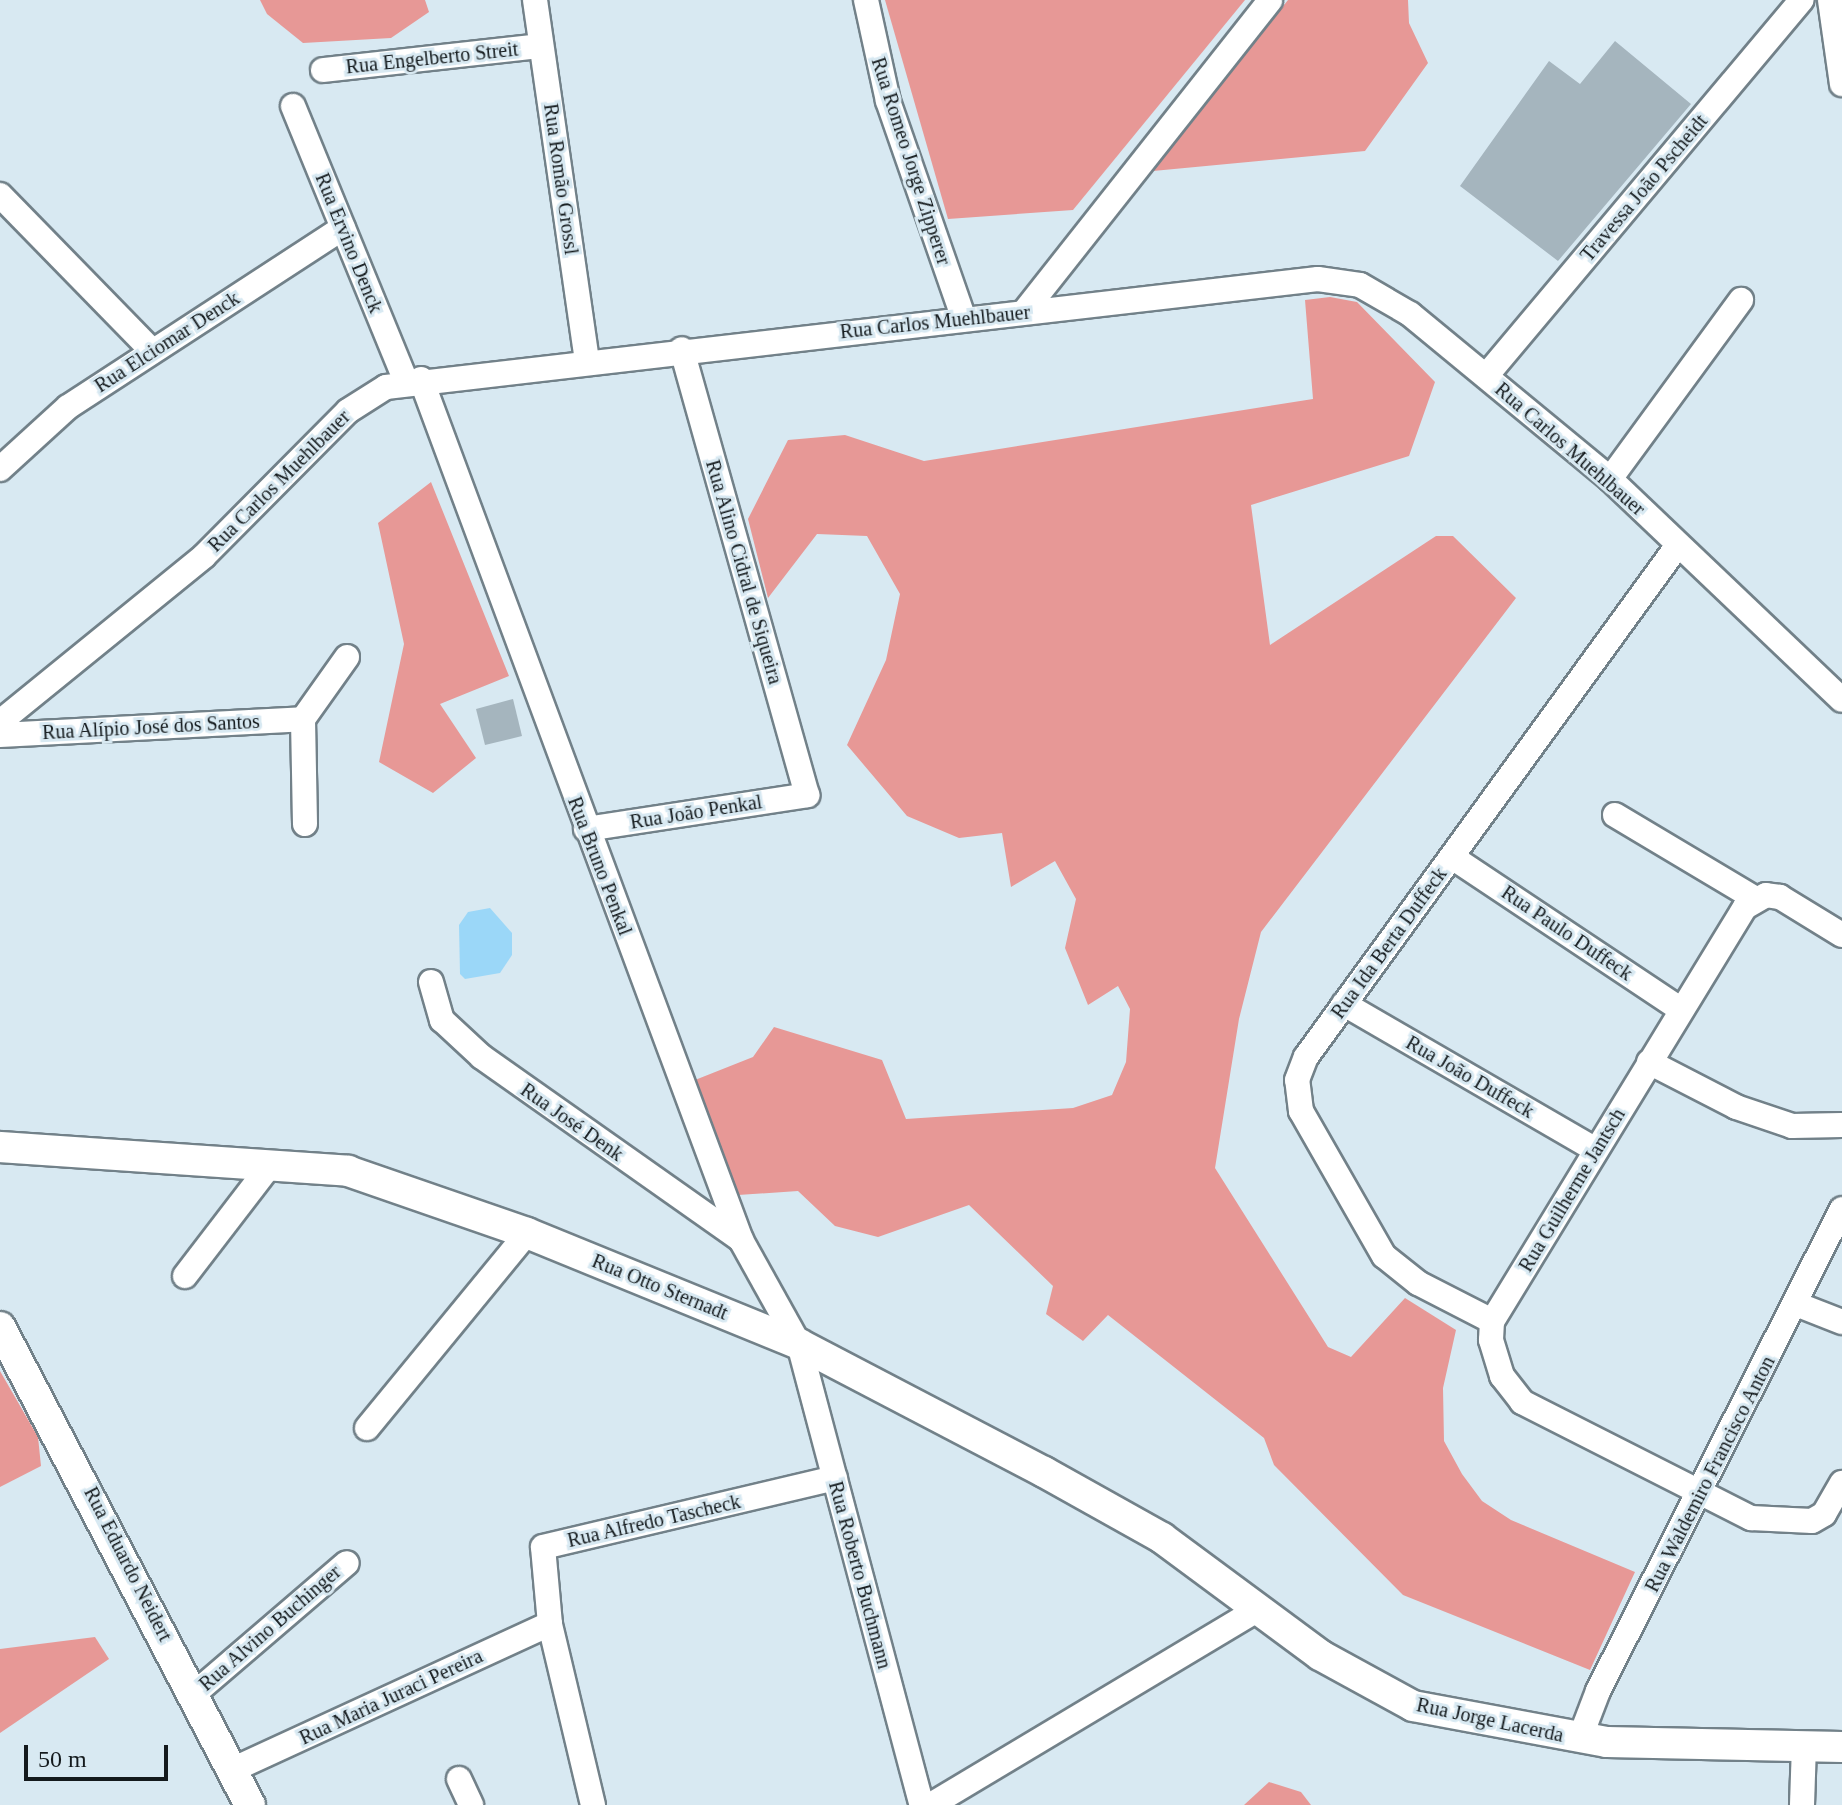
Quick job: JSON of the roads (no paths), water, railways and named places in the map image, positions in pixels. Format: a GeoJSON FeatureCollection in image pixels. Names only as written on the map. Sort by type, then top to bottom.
{"type":"FeatureCollection","features":[{"type":"Feature","properties":{"kind":"main road","name":"Rua Otto Sternadt"},"geometry":{"type":"LineString","coordinates":[[0,1147],[271,1164],[369,1175],[527,1233],[799,1344],[1116,1511],[1259,1609]]}},
{"type":"Feature","properties":{"kind":"main road","name":"Rua Eduardo Neidert"},"geometry":{"type":"LineString","coordinates":[[0,1327],[250,1805]]}},
{"type":"Feature","properties":{"kind":"main road","name":"Rua Jorge Lacerda"},"geometry":{"type":"LineString","coordinates":[[1259,1609],[1393,1698],[1437,1713],[1580,1738],[1842,1747]]}},
{"type":"Feature","properties":{"kind":"street","name":"Rua Romão Grossl"},"geometry":{"type":"LineString","coordinates":[[535,0],[587,359]]}},
{"type":"Feature","properties":{"kind":"street","name":"Rua Romeo Jorge Zipperer"},"geometry":{"type":"LineString","coordinates":[[866,0],[888,101],[964,319]]}},
{"type":"Feature","properties":{"kind":"street"},"geometry":{"type":"LineString","coordinates":[[1024,312],[1270,0]]}},
{"type":"Feature","properties":{"kind":"street","name":"Travessa João Pscheidt"},"geometry":{"type":"LineString","coordinates":[[1486,376],[1801,0]]}},
{"type":"Feature","properties":{"kind":"street"},"geometry":{"type":"LineString","coordinates":[[1830,0],[1832,37],[1842,84]]}},
{"type":"Feature","properties":{"kind":"street"},"geometry":{"type":"LineString","coordinates":[[1783,22],[1814,23],[1832,37]]}},
{"type":"Feature","properties":{"kind":"street","name":"Rua Engelberto Streit"},"geometry":{"type":"LineString","coordinates":[[323,70],[541,46]]}},
{"type":"Feature","properties":{"kind":"street","name":"Rua Ervino Denck"},"geometry":{"type":"LineString","coordinates":[[293,106],[343,228],[413,380]]}},
{"type":"Feature","properties":{"kind":"street"},"geometry":{"type":"LineString","coordinates":[[0,195],[152,351]]}},
{"type":"Feature","properties":{"kind":"street","name":"Rua Elciomar Denck"},"geometry":{"type":"LineString","coordinates":[[0,469],[51,419],[343,228]]}},
{"type":"Feature","properties":{"kind":"street","name":"Rua Carlos Muehlbauer"},"geometry":{"type":"LineString","coordinates":[[0,722],[204,556],[348,411],[413,380],[1024,312],[1340,281],[1379,294],[1486,376],[1610,479],[1842,700]]}},
{"type":"Feature","properties":{"kind":"street"},"geometry":{"type":"LineString","coordinates":[[1610,479],[1741,300]]}},
{"type":"Feature","properties":{"kind":"street","name":"Rua Alino Cidral de Siqueira"},"geometry":{"type":"LineString","coordinates":[[682,349],[807,795]]}},
{"type":"Feature","properties":{"kind":"street","name":"Rua Bruno Penkal"},"geometry":{"type":"LineString","coordinates":[[413,380],[741,1240],[799,1344]]}},
{"type":"Feature","properties":{"kind":"street","name":"Rua Ida Berta Duffeck"},"geometry":{"type":"LineString","coordinates":[[1492,1321],[1418,1283],[1384,1256],[1301,1111],[1301,1067],[1678,545]]}},
{"type":"Feature","properties":{"kind":"street"},"geometry":{"type":"LineString","coordinates":[[305,824],[303,719],[347,657]]}},
{"type":"Feature","properties":{"kind":"street","name":"Rua Alípio José dos Santos"},"geometry":{"type":"LineString","coordinates":[[0,735],[303,719]]}},
{"type":"Feature","properties":{"kind":"street","name":"Rua João Penkal"},"geometry":{"type":"LineString","coordinates":[[586,829],[807,795]]}},
{"type":"Feature","properties":{"kind":"street"},"geometry":{"type":"LineString","coordinates":[[1615,815],[1754,898],[1780,897],[1842,935]]}},
{"type":"Feature","properties":{"kind":"street","name":"Rua Paulo Duffeck"},"geometry":{"type":"LineString","coordinates":[[1452,857],[1681,1010]]}},
{"type":"Feature","properties":{"kind":"street","name":"Rua Guilherme Jantsch"},"geometry":{"type":"LineString","coordinates":[[1492,1321],[1681,1010],[1754,898]]}},
{"type":"Feature","properties":{"kind":"street","name":"Rua José Denk"},"geometry":{"type":"LineString","coordinates":[[431,982],[442,1020],[482,1057],[741,1240]]}},
{"type":"Feature","properties":{"kind":"street","name":"Rua João Duffeck"},"geometry":{"type":"LineString","coordinates":[[1344,1004],[1596,1150]]}},
{"type":"Feature","properties":{"kind":"street"},"geometry":{"type":"LineString","coordinates":[[1649,1062],[1736,1107],[1792,1126],[1842,1125]]}},
{"type":"Feature","properties":{"kind":"street"},"geometry":{"type":"LineString","coordinates":[[185,1276],[271,1164]]}},
{"type":"Feature","properties":{"kind":"street","name":"Rua Waldemiro Francisco Anton"},"geometry":{"type":"LineString","coordinates":[[1580,1738],[1598,1691],[1701,1493],[1842,1209]]}},
{"type":"Feature","properties":{"kind":"street"},"geometry":{"type":"LineString","coordinates":[[367,1428],[527,1233]]}},
{"type":"Feature","properties":{"kind":"street"},"geometry":{"type":"LineString","coordinates":[[1796,1304],[1842,1322]]}},
{"type":"Feature","properties":{"kind":"street"},"geometry":{"type":"LineString","coordinates":[[1492,1321],[1496,1361],[1522,1402],[1751,1518],[1797,1522],[1824,1514],[1842,1483]]}},
{"type":"Feature","properties":{"kind":"street","name":"Rua Roberto Buchmann"},"geometry":{"type":"LineString","coordinates":[[799,1344],[922,1805]]}},
{"type":"Feature","properties":{"kind":"street","name":"Rua Alfredo Tascheck"},"geometry":{"type":"LineString","coordinates":[[589,1804],[550,1624],[543,1547],[835,1478]]}},
{"type":"Feature","properties":{"kind":"street","name":"Rua Alvino Buchinger"},"geometry":{"type":"LineString","coordinates":[[194,1694],[347,1563]]}},
{"type":"Feature","properties":{"kind":"street"},"geometry":{"type":"LineString","coordinates":[[931,1805],[1259,1609]]}},
{"type":"Feature","properties":{"kind":"street","name":"Rua Maria Juraci Pereira"},"geometry":{"type":"LineString","coordinates":[[232,1770],[550,1624]]}},
{"type":"Feature","properties":{"kind":"street"},"geometry":{"type":"LineString","coordinates":[[1802,1805],[1804,1746]]}},
{"type":"Feature","properties":{"kind":"street"},"geometry":{"type":"LineString","coordinates":[[459,1779],[471,1805]]}},
{"type":"Feature","properties":{"kind":"water"},"geometry":{"type":"Polygon","coordinates":[[[490,908],[512,933],[512,955],[500,973],[465,979],[460,974],[459,925],[468,912],[490,908]]]}}]}
